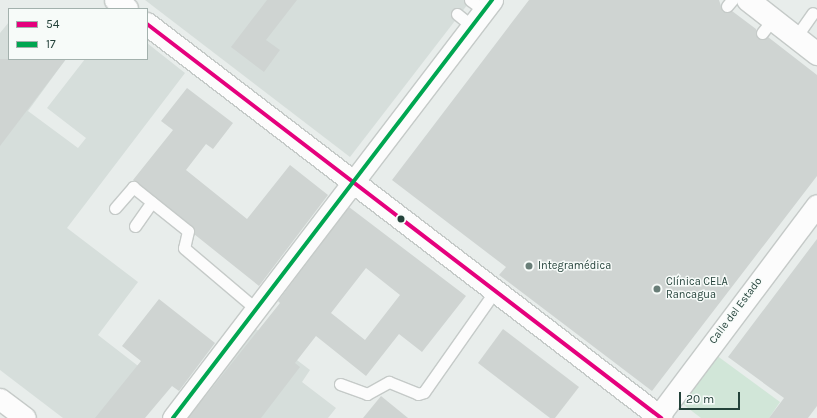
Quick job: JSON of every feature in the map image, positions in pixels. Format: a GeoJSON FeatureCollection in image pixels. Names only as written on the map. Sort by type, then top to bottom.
{"type":"FeatureCollection","features":[{"type":"Feature","properties":{"kind":"main road"},"geometry":{"type":"LineString","coordinates":[[116,0],[126,8]]}},
{"type":"Feature","properties":{"kind":"main road"},"geometry":{"type":"LineString","coordinates":[[748,0],[767,26],[796,38],[817,54]]}},
{"type":"Feature","properties":{"kind":"main road"},"geometry":{"type":"LineString","coordinates":[[148,25],[352,183],[659,417]]}},
{"type":"Feature","properties":{"kind":"street"},"geometry":{"type":"LineString","coordinates":[[173,418],[352,183],[475,10]]}},
{"type":"Feature","properties":{"kind":"street","name":"Calle del Estado"},"geometry":{"type":"LineString","coordinates":[[659,417],[817,205]]}},
{"type":"Feature","properties":{"kind":"street"},"geometry":{"type":"LineString","coordinates":[[0,399],[25,418]]}},
{"type":"Feature","properties":{"kind":"lane"},"geometry":{"type":"LineString","coordinates":[[796,38],[813,13]]}},
{"type":"Feature","properties":{"kind":"lane"},"geometry":{"type":"LineString","coordinates":[[115,208],[131,187],[152,202],[189,232],[184,248],[256,309]]}},
{"type":"Feature","properties":{"kind":"lane"},"geometry":{"type":"LineString","coordinates":[[135,226],[152,202]]}},
{"type":"Feature","properties":{"kind":"lane"},"geometry":{"type":"LineString","coordinates":[[340,384],[367,394],[389,382],[418,394],[424,392],[495,291]]}},
{"type":"Feature","properties":{"kind":"shaded area"},"geometry":{"type":"Polygon","coordinates":[[[145,0],[471,0],[350,157],[145,0]]]}},
{"type":"Feature","properties":{"kind":"shaded area"},"geometry":{"type":"Polygon","coordinates":[[[8,23],[8,60],[65,60],[28,111],[78,148],[86,138],[47,108],[84,60],[148,60],[148,44],[185,73],[67,228],[138,282],[98,335],[164,386],[139,418],[63,418],[0,370],[0,33],[8,23]]]}},
{"type":"Feature","properties":{"kind":"shaded area"},"geometry":{"type":"Polygon","coordinates":[[[252,326],[310,370],[302,382],[336,408],[328,418],[182,418],[252,326]]]}},
{"type":"Feature","properties":{"kind":"green space"},"geometry":{"type":"Polygon","coordinates":[[[716,355],[780,402],[769,418],[701,418],[680,402],[716,355]]]}},
{"type":"Feature","properties":{"kind":"building"},"geometry":{"type":"Polygon","coordinates":[[[267,0],[297,0],[266,40],[280,50],[264,72],[231,47],[267,0]]]}},
{"type":"Feature","properties":{"kind":"building"},"geometry":{"type":"Polygon","coordinates":[[[529,0],[719,0],[723,12],[732,11],[756,29],[758,39],[768,37],[817,75],[817,176],[652,391],[499,275],[506,267],[392,180],[529,0]]]}},
{"type":"Feature","properties":{"kind":"building"},"geometry":{"type":"Polygon","coordinates":[[[0,59],[65,60],[0,146],[0,59]]]}},
{"type":"Feature","properties":{"kind":"building"},"geometry":{"type":"Polygon","coordinates":[[[187,88],[233,123],[213,149],[206,144],[186,170],[247,219],[290,165],[328,195],[259,286],[194,234],[192,226],[133,180],[173,130],[161,121],[187,88]]]}},
{"type":"Feature","properties":{"kind":"building"},"geometry":{"type":"Polygon","coordinates":[[[349,207],[466,296],[422,352],[399,334],[366,376],[316,336],[295,363],[300,367],[261,418],[188,418],[280,303],[278,301],[349,207]],[[366,268],[331,313],[365,340],[400,295],[366,268]]]}},
{"type":"Feature","properties":{"kind":"building"},"geometry":{"type":"Polygon","coordinates":[[[817,239],[817,406],[808,418],[769,418],[784,398],[728,357],[817,239]]]}},
{"type":"Feature","properties":{"kind":"building"},"geometry":{"type":"Polygon","coordinates":[[[159,299],[215,343],[179,391],[172,386],[145,418],[95,418],[141,361],[122,346],[159,299]]]}},
{"type":"Feature","properties":{"kind":"building"},"geometry":{"type":"Polygon","coordinates":[[[503,329],[579,387],[555,418],[550,418],[478,363],[503,329]]]}},
{"type":"Feature","properties":{"kind":"building"},"geometry":{"type":"Polygon","coordinates":[[[381,396],[408,418],[363,418],[381,396]]]}},
{"type":"Feature","properties":{"kind":"transit line","name":"17"},"geometry":{"type":"LineString","coordinates":[[173,418],[492,0]]}},
{"type":"Feature","properties":{"kind":"transit line","name":"54"},"geometry":{"type":"LineString","coordinates":[[148,25],[661,418]]}},
{"type":"Feature","properties":{"kind":"place","name":"Integramédica"},"geometry":{"type":"Point","coordinates":[529,266]}},
{"type":"Feature","properties":{"kind":"place","name":"Clínica CELA Rancagua"},"geometry":{"type":"Point","coordinates":[657,289]}}]}
